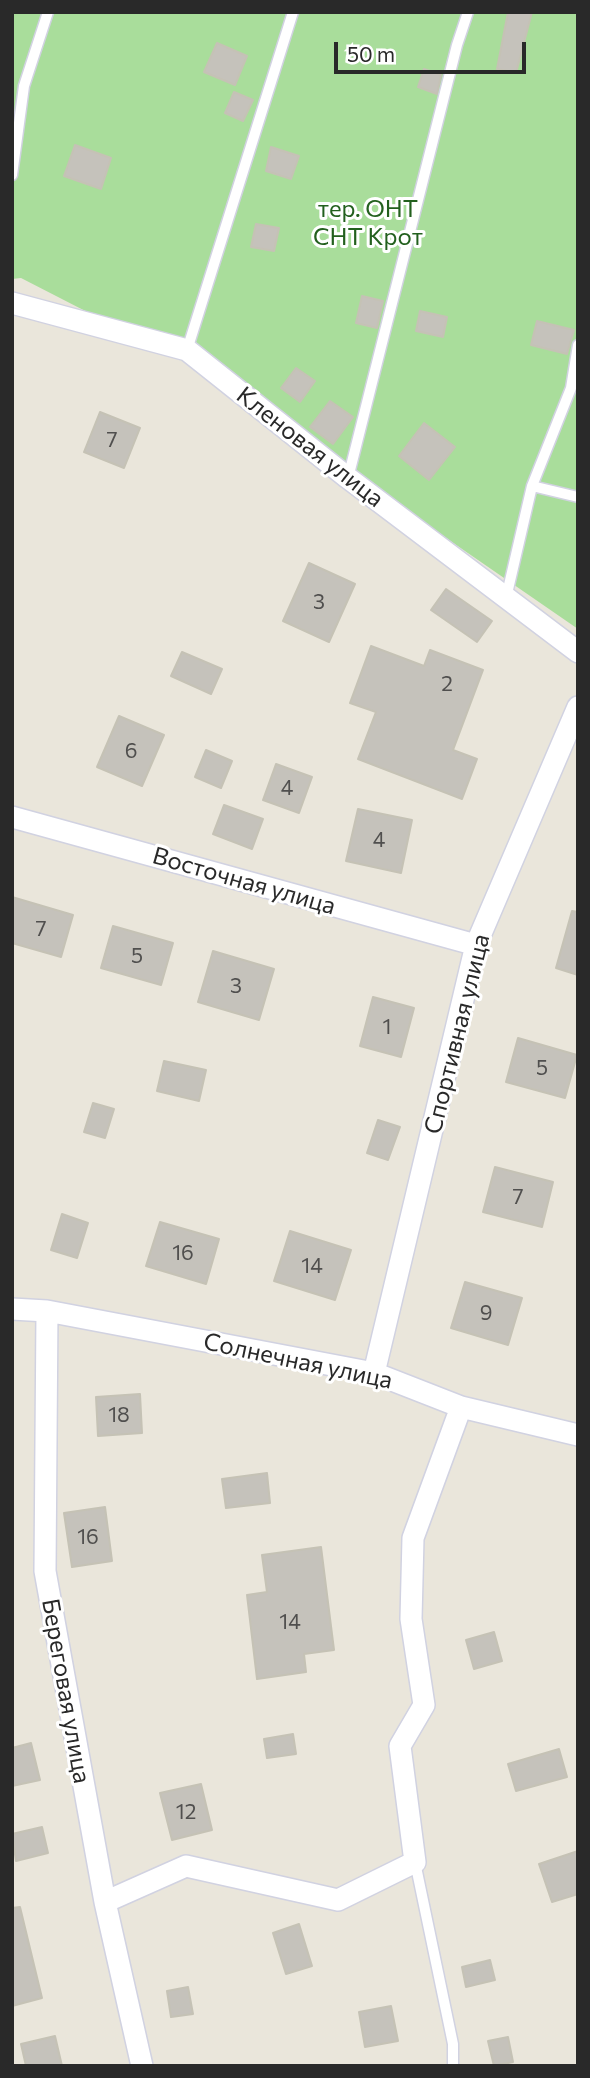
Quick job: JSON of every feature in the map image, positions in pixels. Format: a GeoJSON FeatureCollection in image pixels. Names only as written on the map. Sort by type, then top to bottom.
{"type":"FeatureCollection","features":[{"type":"Feature","properties":{"kind":"street","name":"Кленовая улица"},"geometry":{"type":"LineString","coordinates":[[12,303],[187,350],[348,478],[578,652]]}},
{"type":"Feature","properties":{"kind":"street","name":"Спортивная улица"},"geometry":{"type":"LineString","coordinates":[[374,1373],[476,945],[578,707]]}},
{"type":"Feature","properties":{"kind":"street","name":"Восточная улица"},"geometry":{"type":"LineString","coordinates":[[12,817],[476,945]]}},
{"type":"Feature","properties":{"kind":"street","name":"Солнечная улица"},"geometry":{"type":"LineString","coordinates":[[12,1309],[47,1311],[374,1373],[461,1407],[578,1435]]}},
{"type":"Feature","properties":{"kind":"street","name":"Береговая улица"},"geometry":{"type":"LineString","coordinates":[[47,1311],[44,1571],[105,1902],[142,2066]]}},
{"type":"Feature","properties":{"kind":"street"},"geometry":{"type":"LineString","coordinates":[[105,1902],[186,1866],[338,1900],[415,1862],[400,1746],[424,1705],[411,1619],[413,1538],[461,1407]]}},
{"type":"Feature","properties":{"kind":"lane"},"geometry":{"type":"LineString","coordinates":[[12,175],[24,86],[48,12]]}},
{"type":"Feature","properties":{"kind":"lane"},"geometry":{"type":"LineString","coordinates":[[187,350],[293,12]]}},
{"type":"Feature","properties":{"kind":"lane"},"geometry":{"type":"LineString","coordinates":[[348,478],[457,45],[468,12]]}},
{"type":"Feature","properties":{"kind":"lane"},"geometry":{"type":"LineString","coordinates":[[506,598],[532,486],[574,389],[578,345]]}},
{"type":"Feature","properties":{"kind":"lane"},"geometry":{"type":"LineString","coordinates":[[532,486],[578,497]]}},
{"type":"Feature","properties":{"kind":"lane"},"geometry":{"type":"LineString","coordinates":[[415,1862],[453,2044],[453,2066]]}},
{"type":"Feature","properties":{"kind":"green space","name":"тер. ОНТ СНТ Крот"},"geometry":{"type":"Polygon","coordinates":[[[12,12],[578,12],[578,629],[245,393],[21,278],[12,279],[12,12]]]}},
{"type":"Feature","properties":{"kind":"building"},"geometry":{"type":"Polygon","coordinates":[[[508,12],[532,12],[516,73],[497,69],[508,12]]]}},
{"type":"Feature","properties":{"kind":"building"},"geometry":{"type":"Polygon","coordinates":[[[217,43],[247,56],[235,85],[204,72],[217,43]]]}},
{"type":"Feature","properties":{"kind":"building"},"geometry":{"type":"Polygon","coordinates":[[[424,69],[441,75],[437,94],[418,87],[424,69]]]}},
{"type":"Feature","properties":{"kind":"building"},"geometry":{"type":"Polygon","coordinates":[[[234,92],[253,100],[243,121],[225,113],[234,92]]]}},
{"type":"Feature","properties":{"kind":"building"},"geometry":{"type":"Polygon","coordinates":[[[75,145],[111,158],[101,189],[64,176],[75,145]]]}},
{"type":"Feature","properties":{"kind":"building"},"geometry":{"type":"Polygon","coordinates":[[[271,147],[299,156],[291,179],[266,171],[271,147]]]}},
{"type":"Feature","properties":{"kind":"building"},"geometry":{"type":"Polygon","coordinates":[[[256,224],[279,228],[274,251],[251,247],[256,224]]]}},
{"type":"Feature","properties":{"kind":"building"},"geometry":{"type":"Polygon","coordinates":[[[362,296],[383,301],[377,328],[356,323],[362,296]]]}},
{"type":"Feature","properties":{"kind":"building"},"geometry":{"type":"Polygon","coordinates":[[[420,311],[447,317],[443,337],[416,331],[420,311]]]}},
{"type":"Feature","properties":{"kind":"building"},"geometry":{"type":"Polygon","coordinates":[[[537,321],[574,330],[567,354],[531,345],[537,321]]]}},
{"type":"Feature","properties":{"kind":"building"},"geometry":{"type":"Polygon","coordinates":[[[296,368],[315,381],[300,402],[281,388],[296,368]]]}},
{"type":"Feature","properties":{"kind":"building"},"geometry":{"type":"Polygon","coordinates":[[[330,401],[353,417],[333,444],[310,427],[330,401]]]}},
{"type":"Feature","properties":{"kind":"building"},"geometry":{"type":"Polygon","coordinates":[[[100,412],[140,428],[124,468],[84,452],[100,412]]]}},
{"type":"Feature","properties":{"kind":"building"},"geometry":{"type":"Polygon","coordinates":[[[424,423],[455,447],[429,480],[399,456],[424,423]]]}},
{"type":"Feature","properties":{"kind":"building"},"geometry":{"type":"Polygon","coordinates":[[[309,563],[355,584],[329,642],[283,621],[309,563]]]}},
{"type":"Feature","properties":{"kind":"building"},"geometry":{"type":"Polygon","coordinates":[[[446,589],[492,621],[477,642],[431,610],[446,589]]]}},
{"type":"Feature","properties":{"kind":"building"},"geometry":{"type":"Polygon","coordinates":[[[371,646],[424,666],[430,650],[483,670],[453,750],[477,759],[462,799],[358,759],[376,712],[350,703],[371,646]]]}},
{"type":"Feature","properties":{"kind":"building"},"geometry":{"type":"Polygon","coordinates":[[[182,652],[222,669],[211,694],[171,676],[182,652]]]}},
{"type":"Feature","properties":{"kind":"building"},"geometry":{"type":"Polygon","coordinates":[[[119,716],[164,735],[142,786],[97,767],[119,716]]]}},
{"type":"Feature","properties":{"kind":"building"},"geometry":{"type":"Polygon","coordinates":[[[206,750],[232,761],[221,788],[195,777],[206,750]]]}},
{"type":"Feature","properties":{"kind":"building"},"geometry":{"type":"Polygon","coordinates":[[[276,764],[312,777],[299,813],[263,800],[276,764]]]}},
{"type":"Feature","properties":{"kind":"building"},"geometry":{"type":"Polygon","coordinates":[[[224,805],[263,819],[252,849],[213,834],[224,805]]]}},
{"type":"Feature","properties":{"kind":"building"},"geometry":{"type":"Polygon","coordinates":[[[358,809],[412,820],[401,873],[346,861],[358,809]]]}},
{"type":"Feature","properties":{"kind":"building"},"geometry":{"type":"Polygon","coordinates":[[[12,897],[73,915],[61,957],[12,943],[12,897]]]}},
{"type":"Feature","properties":{"kind":"building"},"geometry":{"type":"Polygon","coordinates":[[[572,911],[578,912],[578,975],[556,968],[572,911]]]}},
{"type":"Feature","properties":{"kind":"building"},"geometry":{"type":"Polygon","coordinates":[[[113,926],[173,943],[161,985],[101,968],[113,926]]]}},
{"type":"Feature","properties":{"kind":"building"},"geometry":{"type":"Polygon","coordinates":[[[213,951],[274,969],[259,1020],[198,1002],[213,951]]]}},
{"type":"Feature","properties":{"kind":"building"},"geometry":{"type":"Polygon","coordinates":[[[373,997],[414,1008],[401,1057],[360,1046],[373,997]]]}},
{"type":"Feature","properties":{"kind":"building"},"geometry":{"type":"Polygon","coordinates":[[[518,1038],[577,1055],[565,1098],[506,1082],[518,1038]]]}},
{"type":"Feature","properties":{"kind":"building"},"geometry":{"type":"Polygon","coordinates":[[[164,1061],[206,1070],[199,1101],[157,1091],[164,1061]]]}},
{"type":"Feature","properties":{"kind":"building"},"geometry":{"type":"Polygon","coordinates":[[[93,1103],[114,1109],[105,1138],[84,1132],[93,1103]]]}},
{"type":"Feature","properties":{"kind":"building"},"geometry":{"type":"Polygon","coordinates":[[[378,1120],[400,1127],[388,1160],[367,1153],[378,1120]]]}},
{"type":"Feature","properties":{"kind":"building"},"geometry":{"type":"Polygon","coordinates":[[[495,1167],[553,1182],[542,1227],[483,1212],[495,1167]]]}},
{"type":"Feature","properties":{"kind":"building"},"geometry":{"type":"Polygon","coordinates":[[[62,1214],[88,1223],[77,1258],[51,1250],[62,1214]]]}},
{"type":"Feature","properties":{"kind":"building"},"geometry":{"type":"Polygon","coordinates":[[[160,1222],[219,1239],[206,1284],[146,1266],[160,1222]]]}},
{"type":"Feature","properties":{"kind":"building"},"geometry":{"type":"Polygon","coordinates":[[[290,1231],[351,1250],[335,1300],[274,1281],[290,1231]]]}},
{"type":"Feature","properties":{"kind":"building"},"geometry":{"type":"Polygon","coordinates":[[[465,1282],[522,1298],[508,1345],[451,1328],[465,1282]]]}},
{"type":"Feature","properties":{"kind":"building"},"geometry":{"type":"Polygon","coordinates":[[[140,1394],[142,1433],[98,1436],[96,1397],[140,1394]]]}},
{"type":"Feature","properties":{"kind":"building"},"geometry":{"type":"Polygon","coordinates":[[[267,1473],[270,1503],[226,1508],[222,1479],[267,1473]]]}},
{"type":"Feature","properties":{"kind":"building"},"geometry":{"type":"Polygon","coordinates":[[[105,1507],[112,1561],[72,1567],[64,1513],[105,1507]]]}},
{"type":"Feature","properties":{"kind":"building"},"geometry":{"type":"Polygon","coordinates":[[[321,1547],[334,1650],[304,1654],[306,1672],[257,1679],[247,1595],[267,1592],[262,1555],[321,1547]]]}},
{"type":"Feature","properties":{"kind":"building"},"geometry":{"type":"Polygon","coordinates":[[[494,1632],[502,1661],[474,1669],[466,1640],[494,1632]]]}},
{"type":"Feature","properties":{"kind":"building"},"geometry":{"type":"Polygon","coordinates":[[[293,1734],[296,1754],[267,1758],[264,1739],[293,1734]]]}},
{"type":"Feature","properties":{"kind":"building"},"geometry":{"type":"Polygon","coordinates":[[[31,1743],[40,1780],[12,1786],[12,1748],[31,1743]]]}},
{"type":"Feature","properties":{"kind":"building"},"geometry":{"type":"Polygon","coordinates":[[[559,1749],[567,1777],[516,1791],[508,1764],[559,1749]]]}},
{"type":"Feature","properties":{"kind":"building"},"geometry":{"type":"Polygon","coordinates":[[[201,1784],[212,1830],[172,1840],[160,1793],[201,1784]]]}},
{"type":"Feature","properties":{"kind":"building"},"geometry":{"type":"Polygon","coordinates":[[[42,1827],[48,1853],[16,1861],[12,1834],[42,1827]]]}},
{"type":"Feature","properties":{"kind":"building"},"geometry":{"type":"Polygon","coordinates":[[[578,1851],[578,1894],[552,1902],[539,1864],[578,1851]]]}},
{"type":"Feature","properties":{"kind":"building"},"geometry":{"type":"Polygon","coordinates":[[[20,1907],[42,1998],[12,2006],[12,1908],[20,1907]]]}},
{"type":"Feature","properties":{"kind":"building"},"geometry":{"type":"Polygon","coordinates":[[[299,1924],[312,1966],[286,1974],[273,1933],[299,1924]]]}},
{"type":"Feature","properties":{"kind":"building"},"geometry":{"type":"Polygon","coordinates":[[[490,1960],[495,1980],[466,1987],[462,1967],[490,1960]]]}},
{"type":"Feature","properties":{"kind":"building"},"geometry":{"type":"Polygon","coordinates":[[[188,1987],[193,2014],[171,2017],[167,1991],[188,1987]]]}},
{"type":"Feature","properties":{"kind":"building"},"geometry":{"type":"Polygon","coordinates":[[[391,2006],[398,2041],[365,2047],[359,2012],[391,2006]]]}},
{"type":"Feature","properties":{"kind":"building"},"geometry":{"type":"Polygon","coordinates":[[[55,2036],[62,2066],[26,2066],[21,2044],[55,2036]]]}},
{"type":"Feature","properties":{"kind":"building"},"geometry":{"type":"Polygon","coordinates":[[[508,2037],[513,2062],[494,2066],[488,2041],[508,2037]]]}}]}
